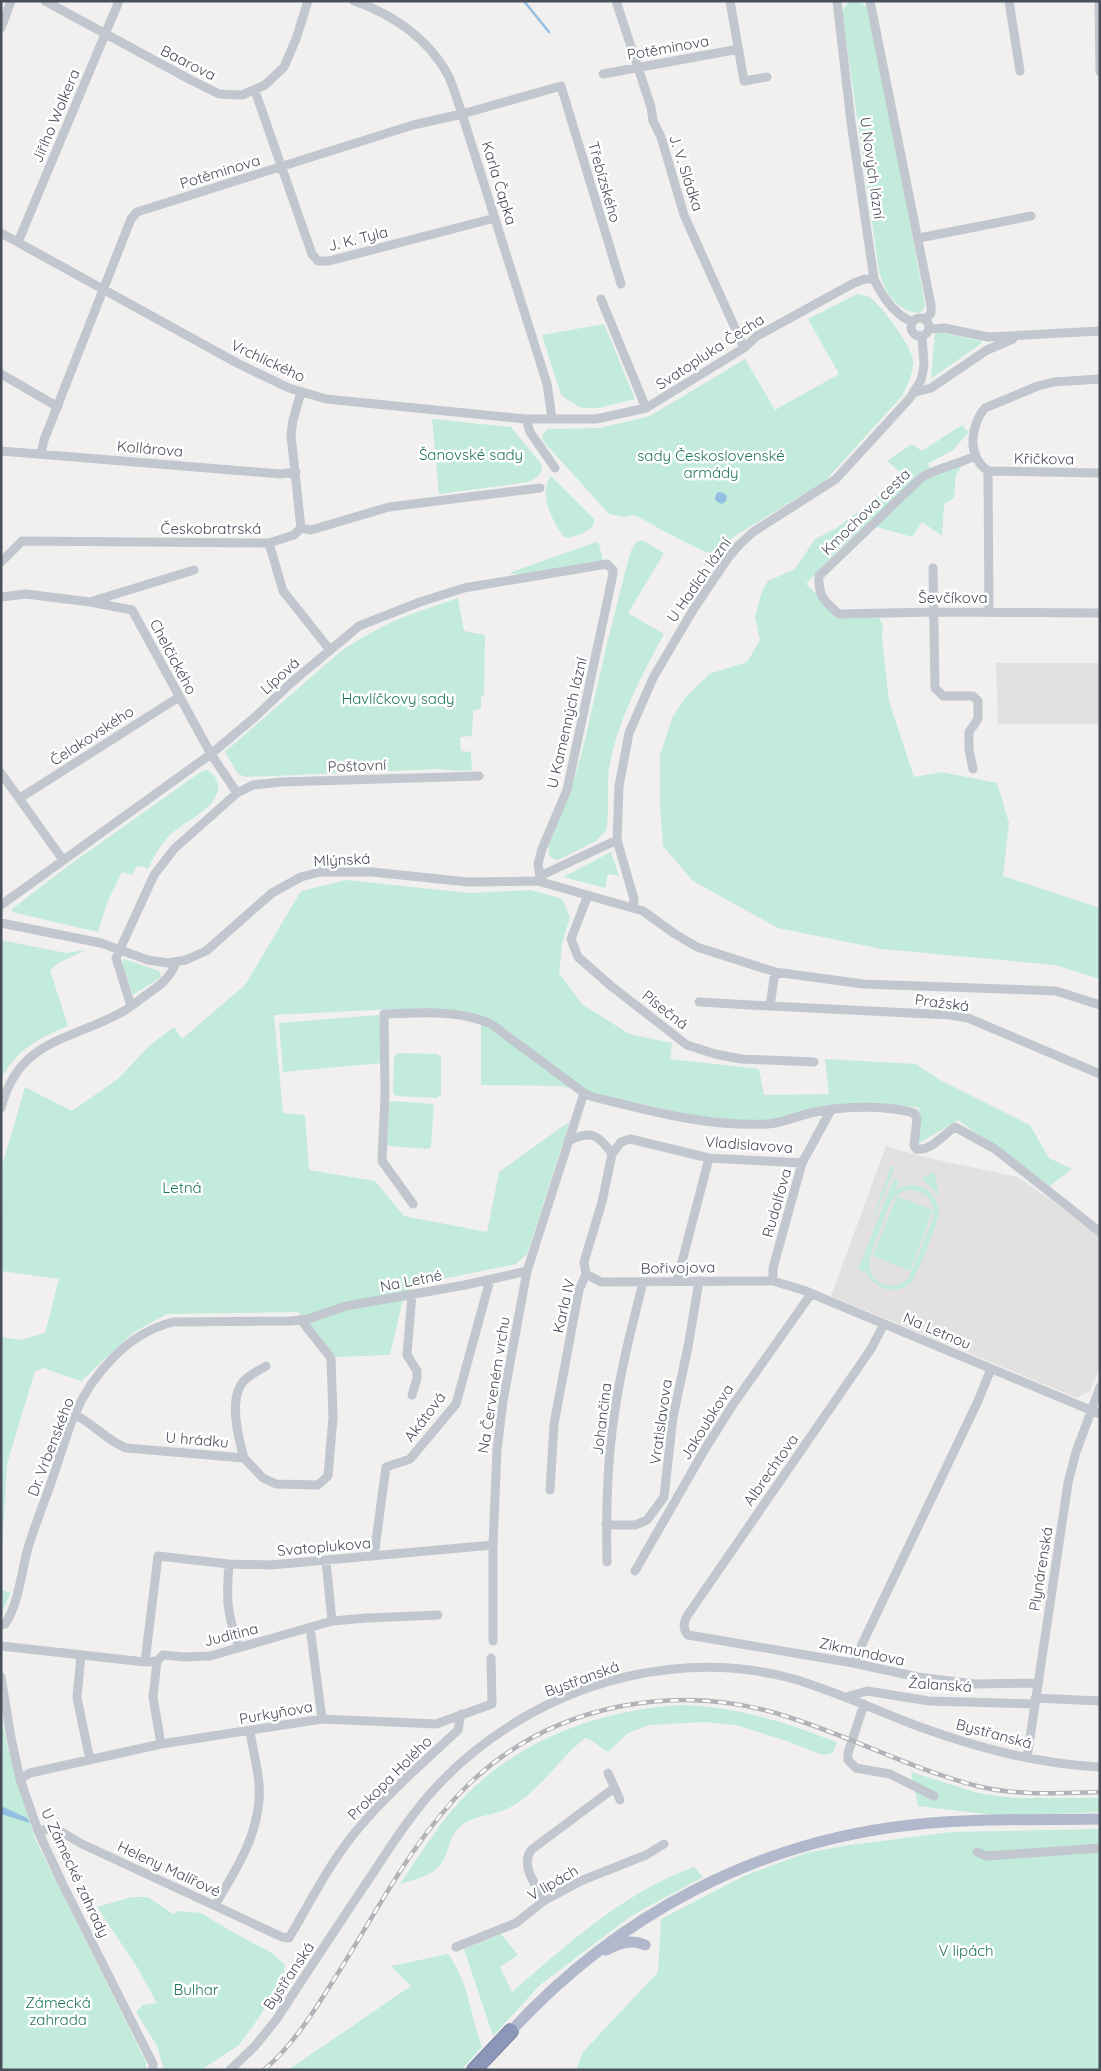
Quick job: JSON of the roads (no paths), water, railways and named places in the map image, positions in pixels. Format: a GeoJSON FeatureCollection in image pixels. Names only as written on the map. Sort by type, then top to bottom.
{"type":"FeatureCollection","features":[{"type":"Feature","properties":{"kind":"highway"},"geometry":{"type":"LineString","coordinates":[[482,2066],[511,2031]]}},
{"type":"Feature","properties":{"kind":"main road"},"geometry":{"type":"LineString","coordinates":[[511,2031],[544,1997],[581,1964],[622,1932],[666,1904],[748,1865],[847,1835],[911,1825],[945,1822],[1100,1819]]}},
{"type":"Feature","properties":{"kind":"main road"},"geometry":{"type":"LineString","coordinates":[[581,1964],[622,1943],[635,1941],[645,1945]]}},
{"type":"Feature","properties":{"kind":"street"},"geometry":{"type":"LineString","coordinates":[[1,28],[11,1]]}},
{"type":"Feature","properties":{"kind":"street","name":"Baarova"},"geometry":{"type":"LineString","coordinates":[[45,1],[105,35],[219,94],[242,94],[255,91]]}},
{"type":"Feature","properties":{"kind":"street","name":"Jiřího Wolkera"},"geometry":{"type":"LineString","coordinates":[[18,242],[119,1]]}},
{"type":"Feature","properties":{"kind":"street"},"geometry":{"type":"LineString","coordinates":[[255,91],[265,85],[284,67],[296,39],[308,1]]}},
{"type":"Feature","properties":{"kind":"street","name":"Karla Čapka"},"geometry":{"type":"LineString","coordinates":[[354,1],[395,19],[427,46],[448,77],[462,114],[547,384],[552,418]]}},
{"type":"Feature","properties":{"kind":"street","name":"J. V. Sládka"},"geometry":{"type":"LineString","coordinates":[[616,1],[651,107],[653,121],[661,137],[684,215],[744,348]]}},
{"type":"Feature","properties":{"kind":"street"},"geometry":{"type":"LineString","coordinates":[[730,1],[744,81],[767,77]]}},
{"type":"Feature","properties":{"kind":"street","name":"U Nových lázní"},"geometry":{"type":"LineString","coordinates":[[870,1],[931,305],[931,313],[927,324],[928,332],[922,337]]}},
{"type":"Feature","properties":{"kind":"street"},"geometry":{"type":"LineString","coordinates":[[1009,1],[1020,70]]}},
{"type":"Feature","properties":{"kind":"street"},"geometry":{"type":"LineString","coordinates":[[1099,1],[1100,72]]}},
{"type":"Feature","properties":{"kind":"street","name":"U Nových lázní"},"geometry":{"type":"LineString","coordinates":[[839,2],[851,122],[874,279],[881,293],[896,310],[912,322],[912,332],[922,337]]}},
{"type":"Feature","properties":{"kind":"street","name":"Potěminova"},"geometry":{"type":"LineString","coordinates":[[603,74],[739,49]]}},
{"type":"Feature","properties":{"kind":"street","name":"Potěminova"},"geometry":{"type":"LineString","coordinates":[[41,454],[44,440],[131,219],[137,212],[412,125],[462,114],[561,86]]}},
{"type":"Feature","properties":{"kind":"street","name":"Třebízského"},"geometry":{"type":"LineString","coordinates":[[561,86],[621,284]]}},
{"type":"Feature","properties":{"kind":"street","name":"J. K. Tyla"},"geometry":{"type":"LineString","coordinates":[[255,91],[315,259],[323,263],[495,218]]}},
{"type":"Feature","properties":{"kind":"street"},"geometry":{"type":"LineString","coordinates":[[919,238],[1031,216]]}},
{"type":"Feature","properties":{"kind":"street","name":"Vrchlického"},"geometry":{"type":"LineString","coordinates":[[1,233],[236,363],[302,392],[326,399],[526,419],[552,418]]}},
{"type":"Feature","properties":{"kind":"street","name":"Svatopluka Čecha"},"geometry":{"type":"LineString","coordinates":[[552,418],[596,419],[646,408],[744,348],[757,336],[846,287],[866,279],[874,279]]}},
{"type":"Feature","properties":{"kind":"street"},"geometry":{"type":"LineString","coordinates":[[601,299],[646,408]]}},
{"type":"Feature","properties":{"kind":"street"},"geometry":{"type":"LineString","coordinates":[[912,322],[920,318],[927,324],[988,337],[1100,331]]}},
{"type":"Feature","properties":{"kind":"street","name":"U Hadích lázní"},"geometry":{"type":"LineString","coordinates":[[633,907],[634,899],[617,840],[619,786],[629,733],[653,678],[693,610],[728,558],[753,532],[836,479],[916,392],[931,388],[987,350],[1019,336]]}},
{"type":"Feature","properties":{"kind":"street","name":"U Nových lázní"},"geometry":{"type":"LineString","coordinates":[[916,392],[921,380],[924,364],[922,337]]}},
{"type":"Feature","properties":{"kind":"street"},"geometry":{"type":"LineString","coordinates":[[1,374],[58,407]]}},
{"type":"Feature","properties":{"kind":"street"},"geometry":{"type":"LineString","coordinates":[[989,612],[988,472],[975,456],[973,448],[979,414],[985,408],[1046,384],[1100,379]]}},
{"type":"Feature","properties":{"kind":"street"},"geometry":{"type":"LineString","coordinates":[[301,528],[291,428],[302,392]]}},
{"type":"Feature","properties":{"kind":"street"},"geometry":{"type":"LineString","coordinates":[[526,419],[530,432],[555,468]]}},
{"type":"Feature","properties":{"kind":"street","name":"Kollárova"},"geometry":{"type":"LineString","coordinates":[[1,451],[280,474],[296,472]]}},
{"type":"Feature","properties":{"kind":"street","name":"Kmochova cesta"},"geometry":{"type":"LineString","coordinates":[[818,590],[819,576],[921,478],[931,472],[959,464],[975,456]]}},
{"type":"Feature","properties":{"kind":"street","name":"Křičkova"},"geometry":{"type":"LineString","coordinates":[[988,472],[1100,473]]}},
{"type":"Feature","properties":{"kind":"street","name":"Českobratrská"},"geometry":{"type":"LineString","coordinates":[[1,562],[22,541],[270,543],[294,536],[301,528],[311,530],[389,508],[540,488]]}},
{"type":"Feature","properties":{"kind":"street"},"geometry":{"type":"LineString","coordinates":[[270,543],[283,590],[330,650]]}},
{"type":"Feature","properties":{"kind":"street","name":"Lípová"},"geometry":{"type":"LineString","coordinates":[[1,905],[211,754],[359,626],[456,590],[603,564],[611,566],[613,574]]}},
{"type":"Feature","properties":{"kind":"street"},"geometry":{"type":"LineString","coordinates":[[933,568],[935,688],[943,696],[973,696],[978,701],[978,719],[969,732],[969,750],[973,770]]}},
{"type":"Feature","properties":{"kind":"street","name":"Chelčického"},"geometry":{"type":"LineString","coordinates":[[90,602],[194,570]]}},
{"type":"Feature","properties":{"kind":"street","name":"U Kamenných lázní"},"geometry":{"type":"LineString","coordinates":[[539,878],[538,864],[542,849],[567,790],[613,574]]}},
{"type":"Feature","properties":{"kind":"street","name":"Ševčíkova"},"geometry":{"type":"LineString","coordinates":[[818,590],[825,602],[839,614],[934,612],[1100,613]]}},
{"type":"Feature","properties":{"kind":"street","name":"Chelčického"},"geometry":{"type":"LineString","coordinates":[[1,597],[26,594],[90,602],[132,610],[211,754]]}},
{"type":"Feature","properties":{"kind":"street","name":"Čelakovského"},"geometry":{"type":"LineString","coordinates":[[20,798],[179,697]]}},
{"type":"Feature","properties":{"kind":"street"},"geometry":{"type":"LineString","coordinates":[[211,754],[237,794]]}},
{"type":"Feature","properties":{"kind":"street"},"geometry":{"type":"LineString","coordinates":[[1,773],[63,860]]}},
{"type":"Feature","properties":{"kind":"street","name":"Poštovní"},"geometry":{"type":"LineString","coordinates":[[120,950],[138,907],[163,861],[174,849],[237,794],[253,785],[479,776]]}},
{"type":"Feature","properties":{"kind":"street"},"geometry":{"type":"LineString","coordinates":[[539,878],[617,840]]}},
{"type":"Feature","properties":{"kind":"street","name":"Mlýnská"},"geometry":{"type":"LineString","coordinates":[[176,962],[186,960],[206,950],[263,899],[283,886],[301,877],[320,872],[363,872],[475,882],[539,878]]}},
{"type":"Feature","properties":{"kind":"street","name":"Pražská"},"geometry":{"type":"LineString","coordinates":[[539,878],[588,895],[633,907],[643,911],[697,947],[775,972],[863,984],[1056,991],[1100,1005]]}},
{"type":"Feature","properties":{"kind":"street","name":"Písečná"},"geometry":{"type":"LineString","coordinates":[[588,895],[571,939],[578,957],[611,986],[687,1044],[715,1054],[741,1058],[814,1062]]}},
{"type":"Feature","properties":{"kind":"street"},"geometry":{"type":"LineString","coordinates":[[1,923],[101,943],[154,961],[176,962],[166,980],[124,1011],[58,1039],[26,1061],[16,1072],[1,1108]]}},
{"type":"Feature","properties":{"kind":"street"},"geometry":{"type":"LineString","coordinates":[[120,950],[116,958],[131,1006]]}},
{"type":"Feature","properties":{"kind":"street"},"geometry":{"type":"LineString","coordinates":[[770,1006],[775,972]]}},
{"type":"Feature","properties":{"kind":"street","name":"Pražská"},"geometry":{"type":"LineString","coordinates":[[699,1002],[950,1015],[968,1018],[1100,1074]]}},
{"type":"Feature","properties":{"kind":"street"},"geometry":{"type":"LineString","coordinates":[[413,1204],[382,1161],[385,1095],[384,1014],[442,1013],[479,1018],[492,1024],[584,1093],[612,1102],[720,1124],[769,1124],[831,1110],[872,1108],[914,1113],[917,1120],[914,1145],[916,1149],[921,1150],[933,1145],[955,1127],[995,1149],[1100,1232]]}},
{"type":"Feature","properties":{"kind":"street","name":"Na Červeném vrchu"},"geometry":{"type":"LineString","coordinates":[[493,1641],[493,1545],[497,1450],[503,1401],[527,1271],[584,1093]]}},
{"type":"Feature","properties":{"kind":"street","name":"Rudolfova"},"geometry":{"type":"LineString","coordinates":[[773,1281],[773,1268],[802,1163],[831,1110]]}},
{"type":"Feature","properties":{"kind":"street"},"geometry":{"type":"LineString","coordinates":[[568,1141],[587,1133],[599,1137],[612,1154]]}},
{"type":"Feature","properties":{"kind":"street","name":"Vladislavova"},"geometry":{"type":"LineString","coordinates":[[612,1154],[621,1142],[630,1139],[709,1158],[802,1163]]}},
{"type":"Feature","properties":{"kind":"street","name":"Karla IV"},"geometry":{"type":"LineString","coordinates":[[550,1490],[554,1424],[579,1290],[586,1274],[584,1262],[602,1202],[612,1154]]}},
{"type":"Feature","properties":{"kind":"street"},"geometry":{"type":"LineString","coordinates":[[677,1282],[709,1158]]}},
{"type":"Feature","properties":{"kind":"street","name":"Na Letné"},"geometry":{"type":"LineString","coordinates":[[301,1320],[346,1306],[490,1280],[527,1271]]}},
{"type":"Feature","properties":{"kind":"street","name":"Bořivojova"},"geometry":{"type":"LineString","coordinates":[[586,1274],[601,1282],[773,1281]]}},
{"type":"Feature","properties":{"kind":"street","name":"Akátová"},"geometry":{"type":"LineString","coordinates":[[374,1556],[386,1468],[410,1459],[456,1404],[490,1280]]}},
{"type":"Feature","properties":{"kind":"street","name":"Vratislavova"},"geometry":{"type":"LineString","coordinates":[[606,1525],[635,1525],[647,1520],[664,1497],[673,1417],[688,1346],[698,1281]]}},
{"type":"Feature","properties":{"kind":"street","name":"Na Letnou"},"geometry":{"type":"LineString","coordinates":[[773,1281],[811,1294],[1100,1414]]}},
{"type":"Feature","properties":{"kind":"street","name":"Johančina"},"geometry":{"type":"LineString","coordinates":[[607,1562],[606,1525],[614,1417],[628,1340],[643,1282]]}},
{"type":"Feature","properties":{"kind":"street"},"geometry":{"type":"LineString","coordinates":[[412,1294],[407,1355],[417,1371],[412,1395]]}},
{"type":"Feature","properties":{"kind":"street","name":"Jakoubkova"},"geometry":{"type":"LineString","coordinates":[[635,1571],[718,1428],[811,1294]]}},
{"type":"Feature","properties":{"kind":"street","name":"Dr. Vrbenského"},"geometry":{"type":"LineString","coordinates":[[1,1625],[5,1624],[12,1615],[28,1548],[75,1415],[91,1386],[120,1350],[142,1334],[162,1324],[173,1322],[301,1320]]}},
{"type":"Feature","properties":{"kind":"street","name":"U hrádku"},"geometry":{"type":"LineString","coordinates":[[75,1415],[87,1421],[114,1443],[126,1448],[244,1458],[263,1478],[276,1484],[318,1484],[328,1476],[333,1417],[331,1358],[301,1320]]}},
{"type":"Feature","properties":{"kind":"street","name":"Albrechtova"},"geometry":{"type":"LineString","coordinates":[[685,1631],[684,1623],[687,1616],[871,1349],[884,1324]]}},
{"type":"Feature","properties":{"kind":"street"},"geometry":{"type":"LineString","coordinates":[[244,1458],[236,1431],[237,1392],[245,1379],[266,1366]]}},
{"type":"Feature","properties":{"kind":"street"},"geometry":{"type":"LineString","coordinates":[[853,1663],[978,1401],[991,1369]]}},
{"type":"Feature","properties":{"kind":"street","name":"Plynárenská"},"geometry":{"type":"LineString","coordinates":[[1027,1758],[1034,1701],[1068,1484],[1090,1410],[1100,1387]]}},
{"type":"Feature","properties":{"kind":"street","name":"Svatoplukova"},"geometry":{"type":"LineString","coordinates":[[145,1662],[158,1556],[229,1564],[271,1565],[493,1545]]}},
{"type":"Feature","properties":{"kind":"street"},"geometry":{"type":"LineString","coordinates":[[326,1561],[332,1621]]}},
{"type":"Feature","properties":{"kind":"street"},"geometry":{"type":"LineString","coordinates":[[229,1564],[227,1605],[229,1619],[239,1648]]}},
{"type":"Feature","properties":{"kind":"street","name":"Juditina"},"geometry":{"type":"LineString","coordinates":[[1,1646],[145,1662],[156,1661],[162,1655],[184,1657],[210,1656],[332,1621],[438,1616]]}},
{"type":"Feature","properties":{"kind":"street"},"geometry":{"type":"LineString","coordinates":[[310,1627],[322,1719]]}},
{"type":"Feature","properties":{"kind":"street","name":"Zikmundova"},"geometry":{"type":"LineString","coordinates":[[685,1631],[688,1634],[713,1639],[853,1663],[918,1677],[974,1684],[1037,1683]]}},
{"type":"Feature","properties":{"kind":"street"},"geometry":{"type":"LineString","coordinates":[[81,1655],[77,1698],[90,1760]]}},
{"type":"Feature","properties":{"kind":"street","name":"Purkyňova"},"geometry":{"type":"LineString","coordinates":[[20,1779],[30,1773],[162,1744],[322,1719],[436,1724],[492,1704],[491,1658]]}},
{"type":"Feature","properties":{"kind":"street"},"geometry":{"type":"LineString","coordinates":[[156,1661],[153,1697],[162,1744]]}},
{"type":"Feature","properties":{"kind":"street","name":"Bystřanská"},"geometry":{"type":"LineString","coordinates":[[230,2070],[265,2035],[399,1834],[438,1784],[502,1731],[549,1704],[601,1683],[668,1669],[701,1666],[744,1669],[800,1682],[967,1743],[1027,1758],[1063,1764],[1100,1767]]}},
{"type":"Feature","properties":{"kind":"street","name":"U Zámecké zahrady"},"geometry":{"type":"LineString","coordinates":[[1,1677],[20,1779],[38,1831],[153,2064],[154,2070]]}},
{"type":"Feature","properties":{"kind":"street","name":"Žalanská"},"geometry":{"type":"LineString","coordinates":[[845,1697],[867,1691],[929,1701],[1100,1701]]}},
{"type":"Feature","properties":{"kind":"street"},"geometry":{"type":"LineString","coordinates":[[864,1704],[847,1757],[851,1764],[856,1768],[890,1774],[934,1796]]}},
{"type":"Feature","properties":{"kind":"street","name":"Prokopa Holého"},"geometry":{"type":"LineString","coordinates":[[289,1938],[340,1851],[385,1798],[458,1730],[461,1714]]}},
{"type":"Feature","properties":{"kind":"street"},"geometry":{"type":"LineString","coordinates":[[215,1905],[245,1852],[255,1828],[259,1799],[258,1778],[250,1731]]}},
{"type":"Feature","properties":{"kind":"street"},"geometry":{"type":"LineString","coordinates":[[608,1773],[620,1800]]}},
{"type":"Feature","properties":{"kind":"street"},"geometry":{"type":"LineString","coordinates":[[545,1900],[526,1865],[527,1855],[531,1850],[614,1788]]}},
{"type":"Feature","properties":{"kind":"street","name":"Heleny Malířové"},"geometry":{"type":"LineString","coordinates":[[38,1831],[50,1829],[60,1831],[282,1937],[289,1938]]}},
{"type":"Feature","properties":{"kind":"street","name":"V lipách"},"geometry":{"type":"LineString","coordinates":[[456,1947],[516,1923],[545,1900],[583,1880],[646,1855],[664,1844]]}},
{"type":"Feature","properties":{"kind":"street"},"geometry":{"type":"LineString","coordinates":[[977,1852],[986,1856],[1100,1848]]}},
{"type":"Feature","properties":{"kind":"water"},"geometry":{"type":"Polygon","coordinates":[[[719,492],[727,496],[726,501],[722,504],[715,499],[716,494],[719,492]]]}},
{"type":"Feature","properties":{"kind":"water"},"geometry":{"type":"Polygon","coordinates":[[[1,1806],[27,1818],[30,1823],[1,1814],[1,1806]]]}},
{"type":"Feature","properties":{"kind":"waterway"},"geometry":{"type":"LineString","coordinates":[[524,1],[549,32]]}},
{"type":"Feature","properties":{"kind":"railway"},"geometry":{"type":"LineString","coordinates":[[264,2070],[284,2050],[310,2017],[396,1878],[430,1828],[449,1805],[470,1783],[503,1756],[539,1734],[578,1718],[618,1707],[660,1701],[702,1701],[744,1706],[809,1724],[928,1771],[977,1786],[1023,1793],[1100,1792]]}},
{"type":"Feature","properties":{"kind":"park label","name":"Šanovské sady"},"geometry":{"type":"Point","coordinates":[471,455]}},
{"type":"Feature","properties":{"kind":"park label","name":"sady Československé armády"},"geometry":{"type":"Point","coordinates":[711,464]}},
{"type":"Feature","properties":{"kind":"park label","name":"Havlíčkovy sady"},"geometry":{"type":"Point","coordinates":[398,699]}},
{"type":"Feature","properties":{"kind":"park label","name":"Letná"},"geometry":{"type":"Point","coordinates":[182,1188]}},
{"type":"Feature","properties":{"kind":"park label","name":"Bulhar"},"geometry":{"type":"Point","coordinates":[196,1990]}},
{"type":"Feature","properties":{"kind":"park label","name":"Zámecká zahrada"},"geometry":{"type":"Point","coordinates":[58,2012]}}]}
